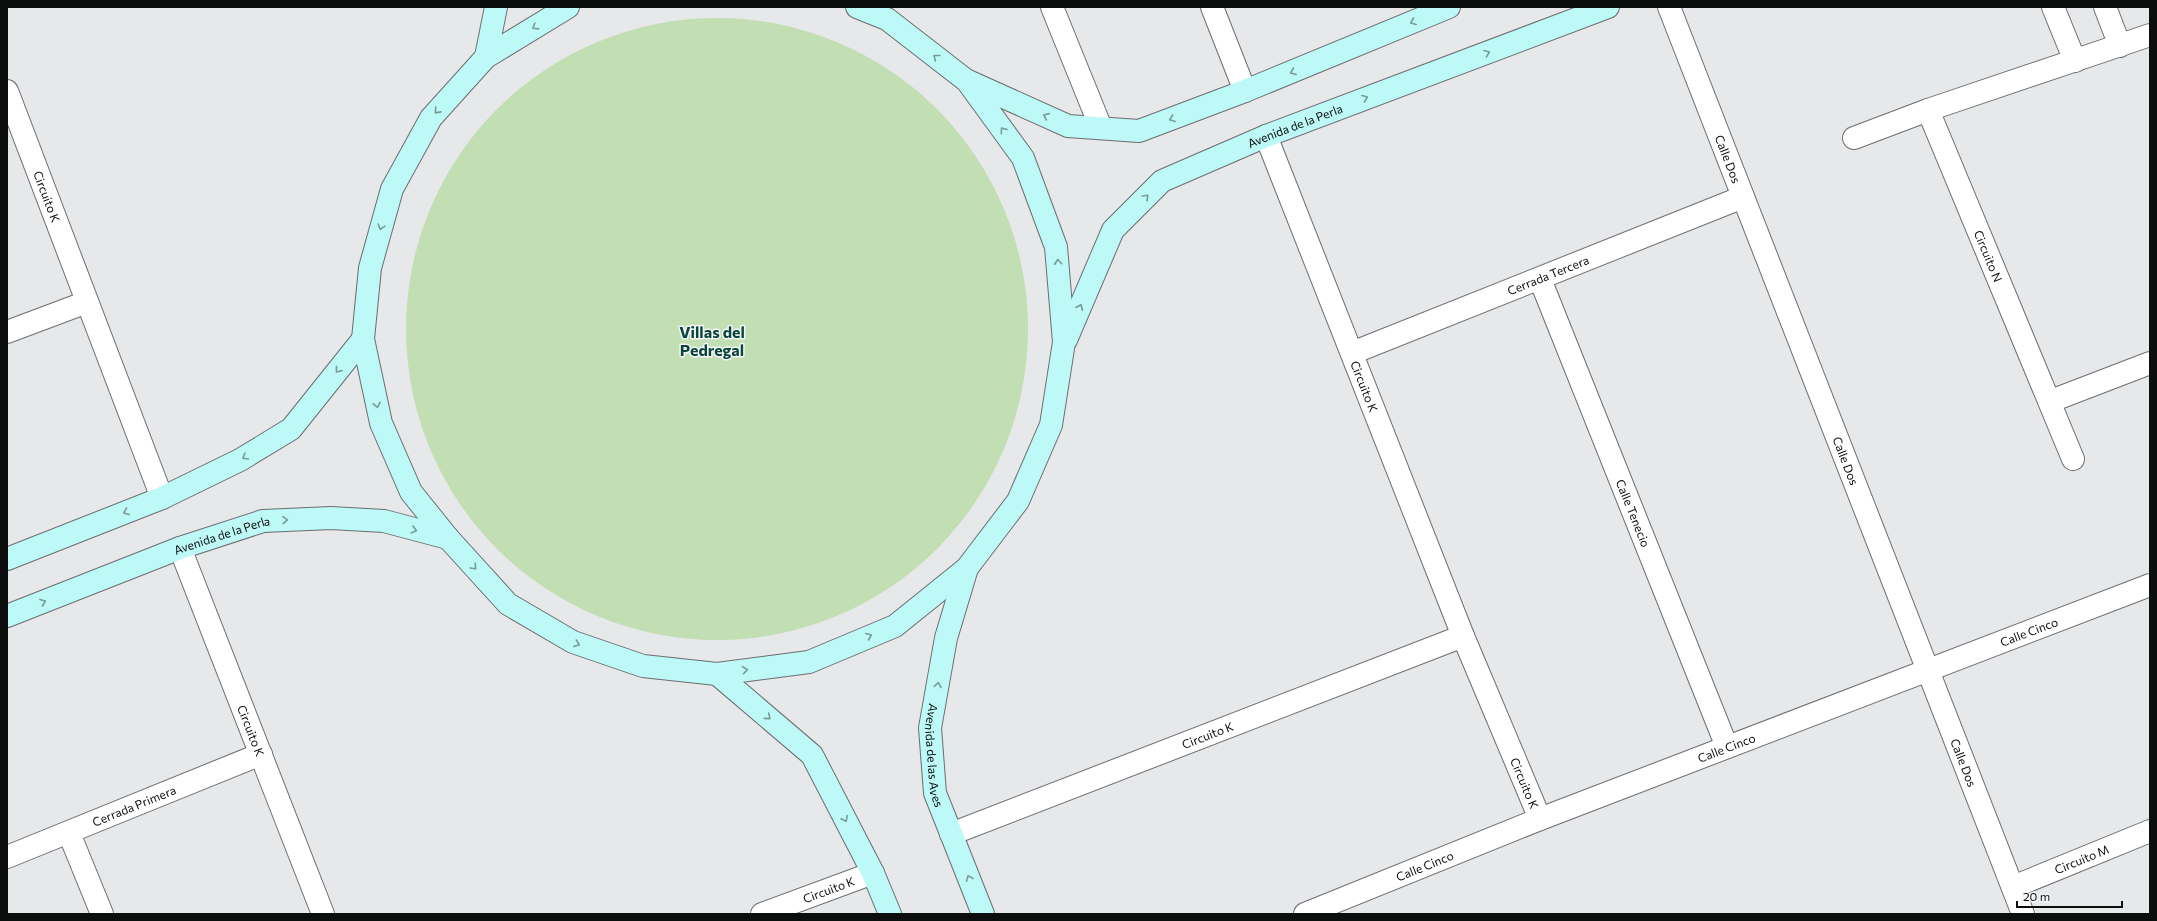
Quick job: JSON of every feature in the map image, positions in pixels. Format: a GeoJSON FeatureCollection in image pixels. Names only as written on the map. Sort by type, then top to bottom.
{"type":"FeatureCollection","features":[{"type":"Feature","properties":{"kind":"street"},"geometry":{"type":"LineString","coordinates":[[486,58],[496,7]]}},
{"type":"Feature","properties":{"kind":"street"},"geometry":{"type":"LineString","coordinates":[[568,7],[486,58],[431,118],[392,189],[370,268],[363,340],[381,423],[410,492],[448,538],[508,604],[573,642],[643,666],[717,674],[809,662],[894,626],[967,568],[1018,501],[1051,425],[1064,342],[1056,248],[1023,158],[967,81]]}},
{"type":"Feature","properties":{"kind":"street"},"geometry":{"type":"LineString","coordinates":[[857,7],[887,19],[967,81],[1068,126],[1139,131],[1246,91],[1449,7]]}},
{"type":"Feature","properties":{"kind":"street"},"geometry":{"type":"LineString","coordinates":[[1052,7],[1101,128]]}},
{"type":"Feature","properties":{"kind":"street"},"geometry":{"type":"LineString","coordinates":[[1212,7],[1246,91]]}},
{"type":"Feature","properties":{"kind":"street","name":"Avenida de la Perla"},"geometry":{"type":"LineString","coordinates":[[1064,342],[1113,230],[1162,181],[1266,136],[1608,7]]}},
{"type":"Feature","properties":{"kind":"street","name":"Calle Dos"},"geometry":{"type":"LineString","coordinates":[[1669,7],[2023,914]]}},
{"type":"Feature","properties":{"kind":"street"},"geometry":{"type":"LineString","coordinates":[[2053,7],[2075,61]]}},
{"type":"Feature","properties":{"kind":"street"},"geometry":{"type":"LineString","coordinates":[[2105,7],[2120,46]]}},
{"type":"Feature","properties":{"kind":"street"},"geometry":{"type":"LineString","coordinates":[[1854,138],[1928,110],[2150,35]]}},
{"type":"Feature","properties":{"kind":"street","name":"Circuito K"},"geometry":{"type":"LineString","coordinates":[[7,91],[162,498]]}},
{"type":"Feature","properties":{"kind":"street","name":"Circuito N"},"geometry":{"type":"LineString","coordinates":[[1928,110],[2051,401],[2073,459]]}},
{"type":"Feature","properties":{"kind":"street","name":"Circuito K"},"geometry":{"type":"LineString","coordinates":[[1266,136],[1463,636],[1540,819]]}},
{"type":"Feature","properties":{"kind":"street","name":"Cerrada Tercera"},"geometry":{"type":"LineString","coordinates":[[1352,353],[1743,197]]}},
{"type":"Feature","properties":{"kind":"street","name":"Calle Tenecio"},"geometry":{"type":"LineString","coordinates":[[1540,279],[1727,747]]}},
{"type":"Feature","properties":{"kind":"street"},"geometry":{"type":"LineString","coordinates":[[7,332],[87,302]]}},
{"type":"Feature","properties":{"kind":"street"},"geometry":{"type":"LineString","coordinates":[[7,559],[162,498],[240,460],[291,429],[363,340]]}},
{"type":"Feature","properties":{"kind":"street"},"geometry":{"type":"LineString","coordinates":[[2051,401],[2150,363]]}},
{"type":"Feature","properties":{"kind":"street","name":"Avenida de la Perla"},"geometry":{"type":"LineString","coordinates":[[7,616],[180,548],[263,521],[331,518],[384,522],[448,538]]}},
{"type":"Feature","properties":{"kind":"street","name":"Circuito K"},"geometry":{"type":"LineString","coordinates":[[180,548],[323,914]]}},
{"type":"Feature","properties":{"kind":"street","name":"Avenida de las Aves"},"geometry":{"type":"LineString","coordinates":[[967,568],[946,638],[930,728],[935,793],[983,914]]}},
{"type":"Feature","properties":{"kind":"street","name":"Calle Cinco"},"geometry":{"type":"LineString","coordinates":[[1305,914],[1540,819],[1928,672],[2150,585]]}},
{"type":"Feature","properties":{"kind":"street","name":"Circuito K"},"geometry":{"type":"LineString","coordinates":[[951,834],[1463,636]]}},
{"type":"Feature","properties":{"kind":"street"},"geometry":{"type":"LineString","coordinates":[[717,674],[812,755],[873,873],[890,914]]}},
{"type":"Feature","properties":{"kind":"street","name":"Cerrada Primera"},"geometry":{"type":"LineString","coordinates":[[7,857],[70,833],[261,754]]}},
{"type":"Feature","properties":{"kind":"street","name":"Circuito M"},"geometry":{"type":"LineString","coordinates":[[2012,887],[2150,831]]}},
{"type":"Feature","properties":{"kind":"street"},"geometry":{"type":"LineString","coordinates":[[70,833],[102,914]]}},
{"type":"Feature","properties":{"kind":"street","name":"Circuito K"},"geometry":{"type":"LineString","coordinates":[[762,914],[873,873]]}},
{"type":"Feature","properties":{"kind":"green space"},"geometry":{"type":"Polygon","coordinates":[[[717,18],[778,24],[836,42],[863,55],[890,71],[937,109],[975,156],[991,183],[1004,210],[1022,268],[1028,329],[1022,390],[1004,448],[991,475],[975,502],[937,549],[890,587],[863,603],[836,616],[778,634],[717,640],[656,634],[598,616],[571,603],[544,587],[497,549],[459,502],[443,475],[430,448],[412,390],[406,329],[412,268],[430,210],[443,183],[459,156],[497,109],[544,71],[571,55],[598,42],[656,24],[717,18]]]}},
{"type":"Feature","properties":{"kind":"district","name":"Villas del Pedregal"},"geometry":{"type":"Point","coordinates":[712,340]}}]}
